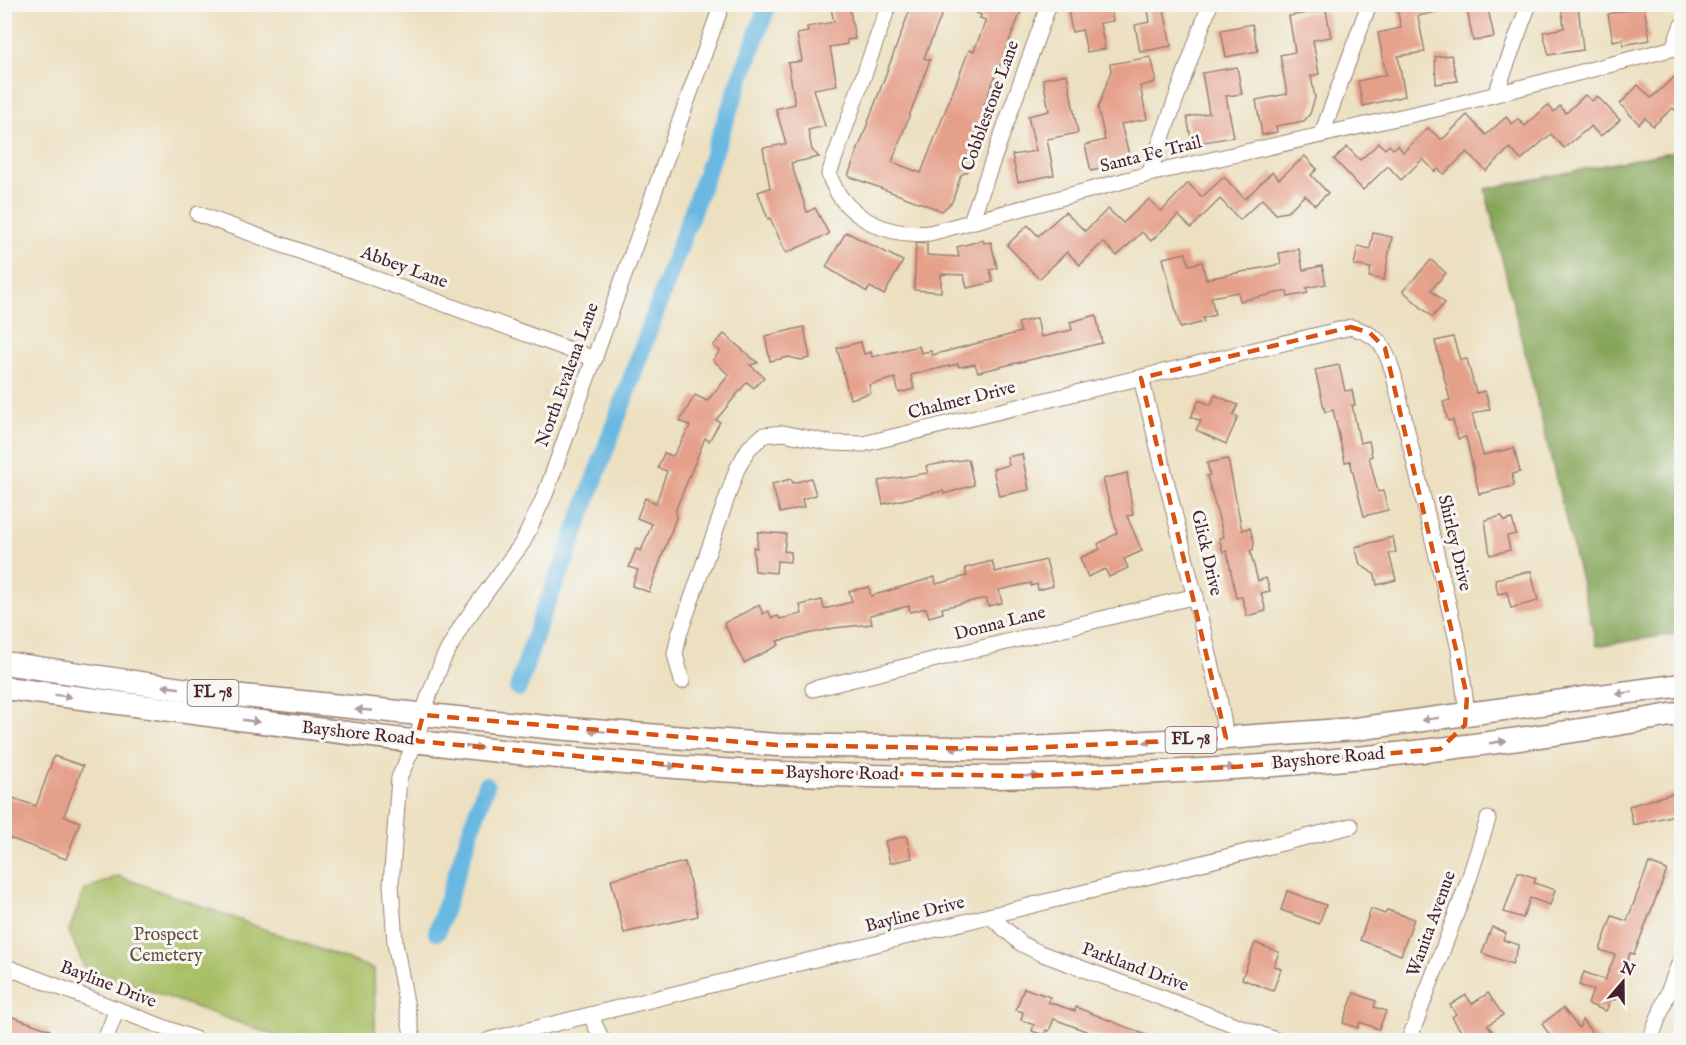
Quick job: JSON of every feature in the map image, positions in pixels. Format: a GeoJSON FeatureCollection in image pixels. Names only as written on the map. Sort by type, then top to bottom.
{"type":"FeatureCollection","features":[{"type":"Feature","properties":{"kind":"main road","name":"Bayshore Road"},"geometry":{"type":"LineString","coordinates":[[4,663],[195,691],[423,715],[777,745],[1008,748],[1226,738],[1355,729],[1682,685]]}},
{"type":"Feature","properties":{"kind":"main road","name":"Bayshore Road"},"geometry":{"type":"LineString","coordinates":[[4,688],[416,741],[636,764],[738,771],[957,776],[1234,767],[1440,749],[1600,728],[1682,713]]}},
{"type":"Feature","properties":{"kind":"main road"},"geometry":{"type":"LineString","coordinates":[[1440,749],[1465,725],[1467,714]]}},
{"type":"Feature","properties":{"kind":"street","name":"North Evalena Lane"},"geometry":{"type":"LineString","coordinates":[[413,1041],[396,952],[391,884],[399,778],[416,741],[443,659],[462,625],[523,542],[545,495],[722,4]]}},
{"type":"Feature","properties":{"kind":"street","name":"Santa Fe Trail"},"geometry":{"type":"LineString","coordinates":[[889,4],[834,154],[829,174],[834,191],[845,206],[892,231],[910,235],[930,233],[1149,174],[1496,93],[1677,47]]}},
{"type":"Feature","properties":{"kind":"street","name":"Cobblestone Lane"},"geometry":{"type":"LineString","coordinates":[[970,221],[1049,4]]}},
{"type":"Feature","properties":{"kind":"street"},"geometry":{"type":"LineString","coordinates":[[1149,174],[1210,4]]}},
{"type":"Feature","properties":{"kind":"street"},"geometry":{"type":"LineString","coordinates":[[1322,134],[1369,4]]}},
{"type":"Feature","properties":{"kind":"street"},"geometry":{"type":"LineString","coordinates":[[1496,93],[1529,4]]}},
{"type":"Feature","properties":{"kind":"street"},"geometry":{"type":"LineString","coordinates":[[1677,47],[1682,25]]}},
{"type":"Feature","properties":{"kind":"street","name":"Abbey Lane"},"geometry":{"type":"LineString","coordinates":[[198,214],[595,359]]}},
{"type":"Feature","properties":{"kind":"street","name":"Chalmer Drive"},"geometry":{"type":"LineString","coordinates":[[682,681],[675,654],[679,635],[737,470],[749,448],[764,435],[783,433],[831,443],[863,444],[1351,327],[1370,333],[1385,348],[1396,382]]}},
{"type":"Feature","properties":{"kind":"street","name":"Glick Drive"},"geometry":{"type":"LineString","coordinates":[[1141,378],[1196,596],[1226,738]]}},
{"type":"Feature","properties":{"kind":"street","name":"Shirley Drive"},"geometry":{"type":"LineString","coordinates":[[1396,382],[1459,649],[1467,714]]}},
{"type":"Feature","properties":{"kind":"street","name":"Donna Lane"},"geometry":{"type":"LineString","coordinates":[[813,689],[1196,596]]}},
{"type":"Feature","properties":{"kind":"street","name":"Wanita Avenue"},"geometry":{"type":"LineString","coordinates":[[1409,1041],[1472,872],[1488,819]]}},
{"type":"Feature","properties":{"kind":"street","name":"Bayline Drive"},"geometry":{"type":"LineString","coordinates":[[489,1041],[1351,826]]}},
{"type":"Feature","properties":{"kind":"street","name":"Parkland Drive"},"geometry":{"type":"LineString","coordinates":[[990,916],[1022,944],[1040,953],[1276,1041]]}},
{"type":"Feature","properties":{"kind":"street"},"geometry":{"type":"LineString","coordinates":[[1650,1041],[1682,956]]}},
{"type":"Feature","properties":{"kind":"street","name":"Bayline Drive"},"geometry":{"type":"LineString","coordinates":[[4,966],[198,1041]]}},
{"type":"Feature","properties":{"kind":"street"},"geometry":{"type":"LineString","coordinates":[[105,1041],[117,1009]]}},
{"type":"Feature","properties":{"kind":"street"},"geometry":{"type":"LineString","coordinates":[[591,1016],[605,1039]]}},
{"type":"Feature","properties":{"kind":"highlighted area"},"geometry":{"type":"Polygon","coordinates":[[[1351,327],[1370,333],[1385,348],[1467,696],[1465,725],[1440,749],[1234,767],[1024,776],[738,771],[416,741],[423,715],[777,745],[1008,749],[1226,738],[1141,378],[1351,327]]]}},
{"type":"Feature","properties":{"kind":"green space"},"geometry":{"type":"Polygon","coordinates":[[[1681,150],[1681,633],[1597,646],[1485,189],[1681,150]]]}},
{"type":"Feature","properties":{"kind":"green space","name":"Prospect Cemetery"},"geometry":{"type":"Polygon","coordinates":[[[118,876],[374,969],[375,1033],[313,1040],[287,1040],[84,967],[69,931],[84,890],[118,876]]]}},
{"type":"Feature","properties":{"kind":"building"},"geometry":{"type":"Polygon","coordinates":[[[830,4],[849,4],[855,39],[847,40],[847,44],[830,47],[837,85],[814,89],[825,126],[808,130],[812,150],[819,157],[791,163],[807,212],[815,208],[829,234],[786,253],[770,218],[768,219],[758,192],[770,188],[763,148],[786,144],[776,109],[795,104],[788,63],[802,61],[797,34],[808,32],[807,27],[834,22],[830,4]]]}},
{"type":"Feature","properties":{"kind":"building"},"geometry":{"type":"Polygon","coordinates":[[[912,4],[946,4],[924,58],[930,60],[892,162],[921,173],[969,50],[974,51],[986,20],[980,18],[981,15],[956,4],[1024,4],[982,110],[987,112],[968,171],[961,175],[952,202],[942,211],[848,176],[912,4]]]}},
{"type":"Feature","properties":{"kind":"building"},"geometry":{"type":"Polygon","coordinates":[[[1067,4],[1087,4],[1087,7],[1110,4],[1113,21],[1100,23],[1105,49],[1087,52],[1082,30],[1072,32],[1067,4]]]}},
{"type":"Feature","properties":{"kind":"building"},"geometry":{"type":"Polygon","coordinates":[[[1147,4],[1163,4],[1171,46],[1140,52],[1135,25],[1150,22],[1147,4]]]}},
{"type":"Feature","properties":{"kind":"building"},"geometry":{"type":"Polygon","coordinates":[[[1396,4],[1441,4],[1442,11],[1418,16],[1425,52],[1398,56],[1405,96],[1363,106],[1358,81],[1386,75],[1378,33],[1401,28],[1396,4]]]}},
{"type":"Feature","properties":{"kind":"building"},"geometry":{"type":"Polygon","coordinates":[[[1466,4],[1487,4],[1494,37],[1473,41],[1466,4]]]}},
{"type":"Feature","properties":{"kind":"building"},"geometry":{"type":"Polygon","coordinates":[[[1561,4],[1578,4],[1583,50],[1549,55],[1543,32],[1564,28],[1561,4]]]}},
{"type":"Feature","properties":{"kind":"building"},"geometry":{"type":"Polygon","coordinates":[[[1644,7],[1650,40],[1623,45],[1622,39],[1613,41],[1608,14],[1644,7]]]}},
{"type":"Feature","properties":{"kind":"building"},"geometry":{"type":"Polygon","coordinates":[[[1326,10],[1331,37],[1313,40],[1319,74],[1311,76],[1315,98],[1310,114],[1304,121],[1276,126],[1277,132],[1262,135],[1256,100],[1287,94],[1280,55],[1295,52],[1289,16],[1326,10]]]}},
{"type":"Feature","properties":{"kind":"building"},"geometry":{"type":"Polygon","coordinates":[[[1252,24],[1258,51],[1226,57],[1221,30],[1252,24]]]}},
{"type":"Feature","properties":{"kind":"building"},"geometry":{"type":"Polygon","coordinates":[[[1451,55],[1457,81],[1436,84],[1435,57],[1451,55]]]}},
{"type":"Feature","properties":{"kind":"building"},"geometry":{"type":"Polygon","coordinates":[[[1151,57],[1156,78],[1154,83],[1140,86],[1147,119],[1121,124],[1131,162],[1091,171],[1085,145],[1105,140],[1098,108],[1111,71],[1110,64],[1151,57]]]}},
{"type":"Feature","properties":{"kind":"building"},"geometry":{"type":"Polygon","coordinates":[[[1237,67],[1242,94],[1226,96],[1234,137],[1192,144],[1187,117],[1209,113],[1202,73],[1237,67]]]}},
{"type":"Feature","properties":{"kind":"building"},"geometry":{"type":"Polygon","coordinates":[[[1682,70],[1682,117],[1673,108],[1653,126],[1645,118],[1639,124],[1620,104],[1638,85],[1651,98],[1682,70]]]}},
{"type":"Feature","properties":{"kind":"building"},"geometry":{"type":"Polygon","coordinates":[[[1067,74],[1078,133],[1047,139],[1054,175],[1018,182],[1012,155],[1036,151],[1028,116],[1049,111],[1043,79],[1067,74]]]}},
{"type":"Feature","properties":{"kind":"building"},"geometry":{"type":"Polygon","coordinates":[[[1585,95],[1592,101],[1597,96],[1620,120],[1600,136],[1591,126],[1564,148],[1551,134],[1521,160],[1510,148],[1486,171],[1467,152],[1444,174],[1438,169],[1435,172],[1423,159],[1401,180],[1388,166],[1363,190],[1334,159],[1347,147],[1360,160],[1379,143],[1385,149],[1389,145],[1393,149],[1398,145],[1403,152],[1428,128],[1441,139],[1444,138],[1467,115],[1486,135],[1506,117],[1512,124],[1518,119],[1525,126],[1548,105],[1554,112],[1560,106],[1566,113],[1585,95]]]}},
{"type":"Feature","properties":{"kind":"building"},"geometry":{"type":"Polygon","coordinates":[[[1305,156],[1317,169],[1311,175],[1328,193],[1315,205],[1305,195],[1287,212],[1276,214],[1262,199],[1240,220],[1220,199],[1191,228],[1178,215],[1151,241],[1142,232],[1117,256],[1103,242],[1080,265],[1067,252],[1039,279],[1007,245],[1028,225],[1038,236],[1065,212],[1085,231],[1108,209],[1123,223],[1149,199],[1161,212],[1188,183],[1202,197],[1224,177],[1245,199],[1272,172],[1279,179],[1305,156]]]}},
{"type":"Feature","properties":{"kind":"building"},"geometry":{"type":"Polygon","coordinates":[[[846,232],[903,261],[884,295],[870,287],[867,292],[826,267],[846,232]]]}},
{"type":"Feature","properties":{"kind":"building"},"geometry":{"type":"Polygon","coordinates":[[[1373,233],[1392,237],[1384,280],[1369,277],[1371,268],[1354,265],[1358,246],[1370,249],[1373,233]]]}},
{"type":"Feature","properties":{"kind":"building"},"geometry":{"type":"Polygon","coordinates":[[[983,240],[984,243],[991,242],[997,268],[990,270],[993,282],[967,288],[964,275],[941,274],[941,292],[914,290],[916,243],[927,244],[927,255],[959,257],[957,247],[983,240]]]}},
{"type":"Feature","properties":{"kind":"building"},"geometry":{"type":"Polygon","coordinates":[[[1299,249],[1303,270],[1322,266],[1326,284],[1306,288],[1308,293],[1288,297],[1287,291],[1240,301],[1238,292],[1211,297],[1215,315],[1203,318],[1204,322],[1180,328],[1163,258],[1186,253],[1189,265],[1202,262],[1206,279],[1281,264],[1279,253],[1299,249]]]}},
{"type":"Feature","properties":{"kind":"building"},"geometry":{"type":"Polygon","coordinates":[[[1431,260],[1446,273],[1431,290],[1445,303],[1432,317],[1403,291],[1431,260]]]}},
{"type":"Feature","properties":{"kind":"building"},"geometry":{"type":"Polygon","coordinates":[[[1096,315],[1102,343],[978,372],[975,364],[959,367],[958,364],[911,375],[914,389],[899,393],[895,378],[869,385],[871,393],[850,399],[837,348],[861,342],[864,354],[871,352],[872,357],[919,346],[921,353],[931,351],[932,355],[1021,332],[1018,323],[1037,318],[1041,337],[1072,330],[1070,322],[1096,315]]]}},
{"type":"Feature","properties":{"kind":"building"},"geometry":{"type":"Polygon","coordinates":[[[804,327],[810,358],[801,360],[789,357],[770,361],[765,336],[804,327]]]}},
{"type":"Feature","properties":{"kind":"building"},"geometry":{"type":"Polygon","coordinates":[[[724,334],[758,363],[750,365],[764,377],[754,388],[747,382],[716,420],[720,422],[709,441],[705,438],[676,509],[676,518],[649,592],[632,586],[638,570],[629,567],[636,549],[641,551],[652,524],[637,518],[645,498],[656,503],[667,471],[658,468],[664,453],[673,456],[690,426],[680,421],[695,395],[707,401],[729,375],[713,360],[720,351],[713,346],[724,334]]]}},
{"type":"Feature","properties":{"kind":"building"},"geometry":{"type":"Polygon","coordinates":[[[1453,337],[1460,360],[1467,359],[1476,393],[1485,391],[1490,409],[1472,414],[1483,455],[1514,448],[1520,472],[1512,474],[1514,486],[1479,494],[1466,437],[1458,439],[1453,420],[1448,421],[1443,402],[1450,400],[1435,341],[1453,337]]]}},
{"type":"Feature","properties":{"kind":"building"},"geometry":{"type":"Polygon","coordinates":[[[1339,365],[1345,391],[1352,390],[1355,405],[1352,405],[1360,443],[1369,441],[1372,456],[1369,457],[1378,492],[1383,491],[1388,510],[1364,516],[1350,461],[1345,462],[1333,410],[1325,412],[1315,370],[1339,365]]]}},
{"type":"Feature","properties":{"kind":"building"},"geometry":{"type":"Polygon","coordinates":[[[1215,395],[1238,405],[1233,415],[1238,417],[1226,444],[1196,430],[1201,421],[1191,417],[1199,400],[1211,405],[1215,395]]]}},
{"type":"Feature","properties":{"kind":"building"},"geometry":{"type":"Polygon","coordinates":[[[1022,454],[1029,490],[999,496],[993,469],[1009,465],[1007,457],[1022,454]]]}},
{"type":"Feature","properties":{"kind":"building"},"geometry":{"type":"Polygon","coordinates":[[[968,459],[974,485],[944,494],[943,491],[883,504],[878,481],[928,473],[926,466],[968,459]]]}},
{"type":"Feature","properties":{"kind":"building"},"geometry":{"type":"Polygon","coordinates":[[[1228,459],[1242,530],[1250,528],[1254,542],[1253,550],[1250,551],[1258,581],[1266,578],[1270,591],[1261,593],[1266,611],[1247,616],[1242,597],[1236,598],[1227,551],[1223,552],[1219,538],[1224,537],[1207,476],[1210,475],[1207,463],[1228,459]]]}},
{"type":"Feature","properties":{"kind":"building"},"geometry":{"type":"Polygon","coordinates":[[[1127,473],[1133,515],[1127,516],[1142,551],[1124,559],[1128,568],[1109,577],[1105,569],[1088,577],[1080,558],[1100,549],[1098,544],[1117,533],[1103,479],[1127,473]]]}},
{"type":"Feature","properties":{"kind":"building"},"geometry":{"type":"Polygon","coordinates":[[[811,478],[816,495],[802,499],[804,507],[780,513],[772,484],[791,479],[793,483],[811,478]]]}},
{"type":"Feature","properties":{"kind":"building"},"geometry":{"type":"Polygon","coordinates":[[[1502,516],[1504,521],[1512,519],[1516,534],[1507,536],[1510,550],[1490,555],[1485,520],[1502,516]]]}},
{"type":"Feature","properties":{"kind":"building"},"geometry":{"type":"Polygon","coordinates":[[[758,532],[786,534],[784,551],[791,552],[790,562],[777,561],[776,573],[755,571],[753,547],[757,548],[758,532]]]}},
{"type":"Feature","properties":{"kind":"building"},"geometry":{"type":"Polygon","coordinates":[[[1393,537],[1396,552],[1389,554],[1396,580],[1377,585],[1375,575],[1360,564],[1355,547],[1393,537]]]}},
{"type":"Feature","properties":{"kind":"building"},"geometry":{"type":"Polygon","coordinates":[[[1046,560],[1053,586],[1038,590],[1037,584],[1031,586],[1031,583],[999,590],[1002,603],[988,606],[987,599],[981,599],[942,608],[943,613],[929,617],[926,608],[910,612],[909,606],[870,615],[872,624],[834,628],[777,641],[779,645],[744,663],[724,623],[759,605],[763,614],[768,611],[772,618],[778,616],[780,619],[802,614],[800,605],[822,600],[824,609],[852,602],[849,591],[869,587],[871,596],[935,577],[936,584],[967,576],[965,568],[992,561],[995,572],[1046,560]]]}},
{"type":"Feature","properties":{"kind":"building"},"geometry":{"type":"Polygon","coordinates":[[[1531,571],[1538,601],[1511,608],[1507,592],[1498,594],[1495,579],[1531,571]]]}},
{"type":"Feature","properties":{"kind":"building"},"geometry":{"type":"Polygon","coordinates":[[[54,756],[83,766],[64,816],[80,822],[66,859],[4,836],[4,795],[36,806],[54,756]]]}},
{"type":"Feature","properties":{"kind":"building"},"geometry":{"type":"Polygon","coordinates":[[[1674,793],[1679,814],[1633,825],[1629,806],[1674,793]]]}},
{"type":"Feature","properties":{"kind":"building"},"geometry":{"type":"Polygon","coordinates":[[[906,836],[912,858],[890,863],[885,841],[906,836]]]}},
{"type":"Feature","properties":{"kind":"building"},"geometry":{"type":"Polygon","coordinates":[[[685,862],[698,916],[624,933],[611,879],[685,862]]]}},
{"type":"Feature","properties":{"kind":"building"},"geometry":{"type":"Polygon","coordinates":[[[1649,863],[1667,870],[1634,954],[1630,953],[1615,1000],[1611,999],[1606,1011],[1588,1004],[1593,990],[1579,985],[1584,972],[1605,980],[1615,955],[1600,950],[1612,916],[1627,921],[1649,863]]]}},
{"type":"Feature","properties":{"kind":"building"},"geometry":{"type":"Polygon","coordinates":[[[1518,872],[1536,878],[1534,883],[1555,890],[1550,905],[1530,898],[1523,918],[1504,912],[1518,872]]]}},
{"type":"Feature","properties":{"kind":"building"},"geometry":{"type":"Polygon","coordinates":[[[1287,891],[1326,905],[1319,924],[1281,910],[1287,891]]]}},
{"type":"Feature","properties":{"kind":"building"},"geometry":{"type":"Polygon","coordinates":[[[1371,909],[1385,914],[1387,910],[1414,919],[1401,955],[1360,940],[1371,909]]]}},
{"type":"Feature","properties":{"kind":"building"},"geometry":{"type":"Polygon","coordinates":[[[1492,927],[1506,933],[1503,940],[1519,945],[1512,964],[1482,953],[1492,927]]]}},
{"type":"Feature","properties":{"kind":"building"},"geometry":{"type":"Polygon","coordinates":[[[1255,943],[1279,952],[1274,966],[1281,969],[1273,991],[1242,979],[1255,943]]]}},
{"type":"Feature","properties":{"kind":"building"},"geometry":{"type":"Polygon","coordinates":[[[1024,988],[1050,997],[1048,1002],[1075,1011],[1076,1007],[1161,1041],[1112,1041],[1054,1019],[1049,1031],[1046,1030],[1044,1035],[1032,1031],[1034,1025],[1021,1020],[1023,1012],[1016,1010],[1024,988]]]}},
{"type":"Feature","properties":{"kind":"building"},"geometry":{"type":"Polygon","coordinates":[[[1354,993],[1376,1001],[1374,1007],[1386,1011],[1379,1029],[1360,1022],[1358,1028],[1343,1023],[1354,993]]]}},
{"type":"Feature","properties":{"kind":"building"},"geometry":{"type":"Polygon","coordinates":[[[1488,993],[1503,1015],[1488,1025],[1498,1041],[1467,1041],[1452,1017],[1456,1014],[1450,1005],[1466,995],[1472,1004],[1488,993]]]}},
{"type":"Feature","properties":{"kind":"building"},"geometry":{"type":"Polygon","coordinates":[[[1563,1008],[1579,1028],[1582,1020],[1599,1041],[1554,1041],[1542,1024],[1563,1008]]]}},
{"type":"Feature","properties":{"kind":"building"},"geometry":{"type":"Polygon","coordinates":[[[4,1014],[50,1030],[46,1041],[4,1041],[4,1014]]]}},
{"type":"Feature","properties":{"kind":"waterway"},"geometry":{"type":"LineString","coordinates":[[518,688],[542,615],[564,563],[768,4]]}},
{"type":"Feature","properties":{"kind":"waterway"},"geometry":{"type":"LineString","coordinates":[[437,932],[486,785]]}}]}
